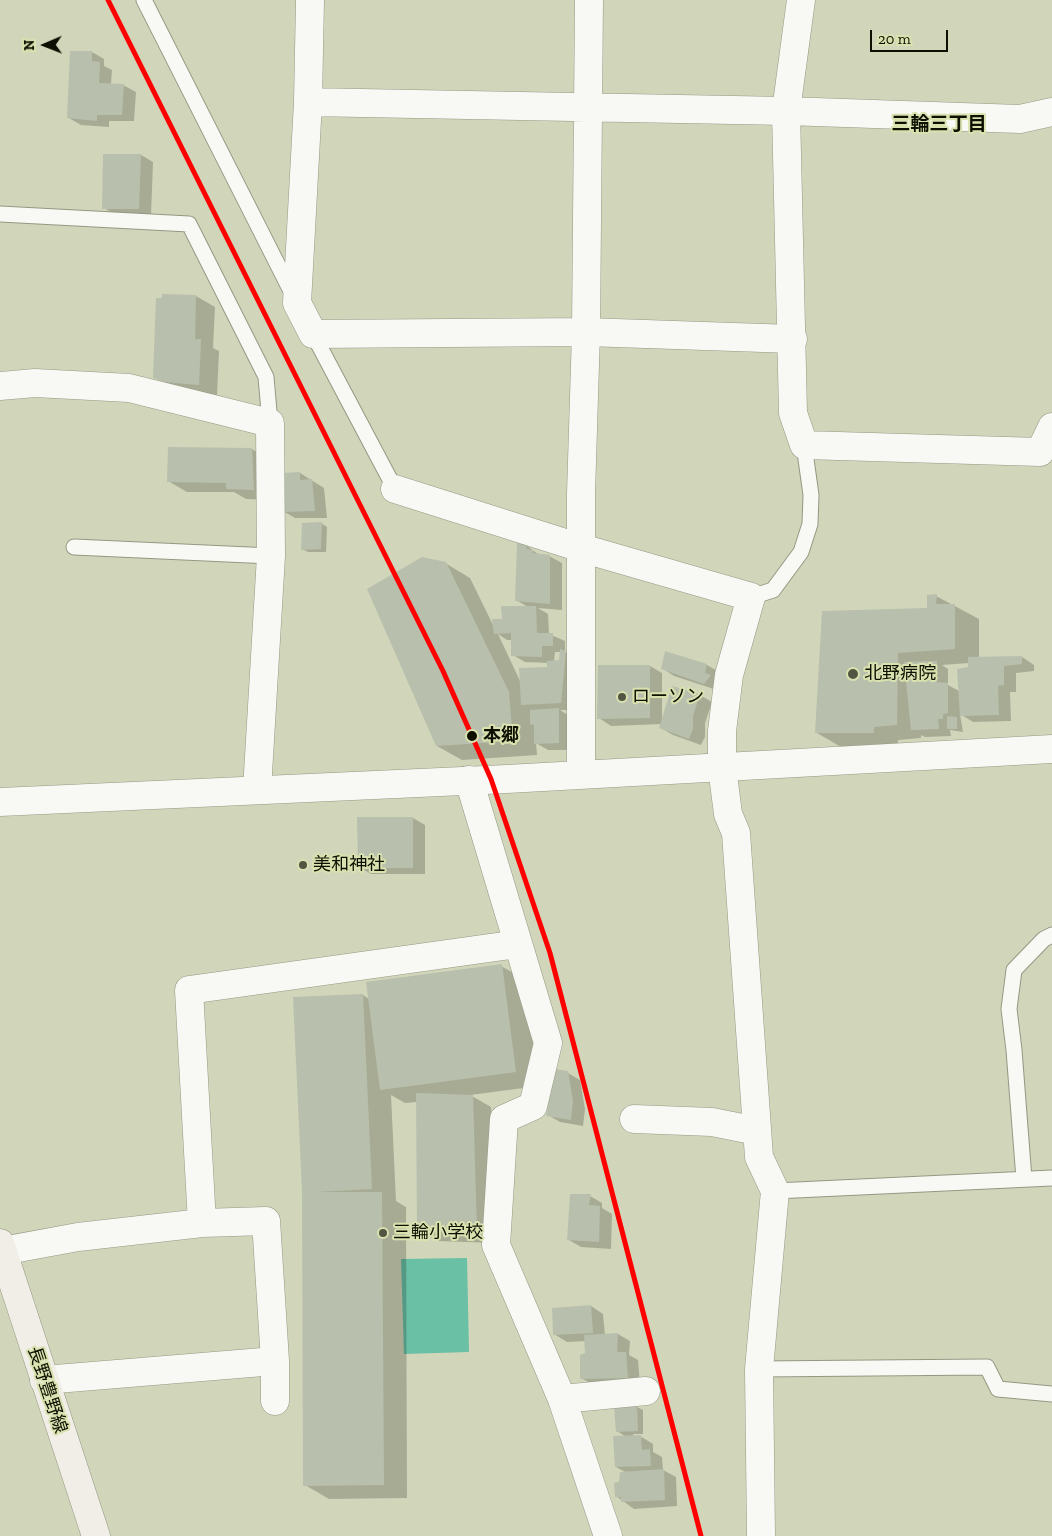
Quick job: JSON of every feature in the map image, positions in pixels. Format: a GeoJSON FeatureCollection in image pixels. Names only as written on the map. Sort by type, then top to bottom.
{"type":"FeatureCollection","features":[{"type":"Feature","properties":{"kind":"main road","name":"長野豊野線"},"geometry":{"type":"LineString","coordinates":[[1,1247],[96,1536]]}},
{"type":"Feature","properties":{"kind":"street"},"geometry":{"type":"LineString","coordinates":[[310,0],[308,102],[297,303],[313,334],[586,332],[793,339]]}},
{"type":"Feature","properties":{"kind":"street"},"geometry":{"type":"LineString","coordinates":[[581,773],[581,548],[590,0]]}},
{"type":"Feature","properties":{"kind":"street"},"geometry":{"type":"LineString","coordinates":[[801,0],[786,111],[793,339],[793,413],[804,444],[1040,452],[1052,427]]}},
{"type":"Feature","properties":{"kind":"street"},"geometry":{"type":"LineString","coordinates":[[308,102],[588,106],[1020,119],[1052,112]]}},
{"type":"Feature","properties":{"kind":"street"},"geometry":{"type":"LineString","coordinates":[[0,386],[35,383],[129,388],[270,423],[271,556],[256,790]]}},
{"type":"Feature","properties":{"kind":"street"},"geometry":{"type":"LineString","coordinates":[[395,489],[581,548],[751,597],[729,675],[722,731],[722,767],[728,814],[736,833],[759,1157],[775,1191],[759,1369],[761,1536]]}},
{"type":"Feature","properties":{"kind":"street"},"geometry":{"type":"LineString","coordinates":[[0,802],[469,780],[1052,749]]}},
{"type":"Feature","properties":{"kind":"street"},"geometry":{"type":"LineString","coordinates":[[469,780],[548,1043],[533,1106],[504,1118],[496,1245],[562,1399],[608,1536]]}},
{"type":"Feature","properties":{"kind":"street"},"geometry":{"type":"LineString","coordinates":[[202,1222],[189,990],[518,944]]}},
{"type":"Feature","properties":{"kind":"street"},"geometry":{"type":"LineString","coordinates":[[634,1119],[712,1122],[758,1131]]}},
{"type":"Feature","properties":{"kind":"street"},"geometry":{"type":"LineString","coordinates":[[1,1247],[202,1222],[266,1221],[275,1361],[275,1402]]}},
{"type":"Feature","properties":{"kind":"street"},"geometry":{"type":"LineString","coordinates":[[44,1380],[275,1361]]}},
{"type":"Feature","properties":{"kind":"street"},"geometry":{"type":"LineString","coordinates":[[562,1399],[646,1391]]}},
{"type":"Feature","properties":{"kind":"lane"},"geometry":{"type":"LineString","coordinates":[[144,0],[297,303]]}},
{"type":"Feature","properties":{"kind":"lane"},"geometry":{"type":"LineString","coordinates":[[0,214],[189,224],[266,377],[270,423]]}},
{"type":"Feature","properties":{"kind":"lane"},"geometry":{"type":"LineString","coordinates":[[313,334],[395,489]]}},
{"type":"Feature","properties":{"kind":"lane"},"geometry":{"type":"LineString","coordinates":[[751,597],[773,590],[801,552],[810,524],[811,495],[804,444]]}},
{"type":"Feature","properties":{"kind":"lane"},"geometry":{"type":"LineString","coordinates":[[74,547],[271,556]]}},
{"type":"Feature","properties":{"kind":"lane"},"geometry":{"type":"LineString","coordinates":[[1024,1179],[1009,1009],[1014,970],[1044,939],[1052,935]]}},
{"type":"Feature","properties":{"kind":"lane"},"geometry":{"type":"LineString","coordinates":[[775,1191],[1052,1178]]}},
{"type":"Feature","properties":{"kind":"lane"},"geometry":{"type":"LineString","coordinates":[[759,1369],[987,1367],[998,1389],[1052,1394]]}},
{"type":"Feature","properties":{"kind":"water"},"geometry":{"type":"Polygon","coordinates":[[[467,1258],[469,1352],[404,1354],[401,1259],[467,1258]]]}},
{"type":"Feature","properties":{"kind":"building"},"geometry":{"type":"Polygon","coordinates":[[[70,51],[92,51],[92,61],[100,62],[99,83],[124,84],[122,115],[97,115],[97,121],[67,118],[70,51]]]}},
{"type":"Feature","properties":{"kind":"building"},"geometry":{"type":"Polygon","coordinates":[[[103,154],[141,154],[139,209],[102,209],[103,154]]]}},
{"type":"Feature","properties":{"kind":"building"},"geometry":{"type":"Polygon","coordinates":[[[162,294],[196,295],[195,339],[201,339],[199,385],[164,382],[153,378],[156,298],[162,298],[162,294]]]}},
{"type":"Feature","properties":{"kind":"building"},"geometry":{"type":"Polygon","coordinates":[[[168,447],[252,448],[254,490],[226,489],[226,483],[167,482],[168,447]]]}},
{"type":"Feature","properties":{"kind":"building"},"geometry":{"type":"Polygon","coordinates":[[[300,472],[300,480],[312,479],[315,511],[282,512],[282,473],[300,472]]]}},
{"type":"Feature","properties":{"kind":"building"},"geometry":{"type":"Polygon","coordinates":[[[322,522],[321,549],[301,550],[302,523],[322,522]]]}},
{"type":"Feature","properties":{"kind":"building"},"geometry":{"type":"Polygon","coordinates":[[[517,543],[526,544],[527,549],[533,550],[533,553],[550,555],[550,604],[515,601],[517,543]]]}},
{"type":"Feature","properties":{"kind":"building"},"geometry":{"type":"Polygon","coordinates":[[[422,557],[446,562],[509,692],[513,741],[436,746],[367,589],[422,557]]]}},
{"type":"Feature","properties":{"kind":"building"},"geometry":{"type":"Polygon","coordinates":[[[937,594],[936,604],[955,604],[955,649],[898,653],[897,725],[874,727],[874,733],[815,733],[822,611],[927,608],[927,595],[937,594]]]}},
{"type":"Feature","properties":{"kind":"building"},"geometry":{"type":"Polygon","coordinates":[[[501,606],[536,606],[537,633],[553,633],[553,646],[542,646],[542,657],[511,656],[511,633],[494,634],[492,619],[502,619],[501,606]]]}},
{"type":"Feature","properties":{"kind":"building"},"geometry":{"type":"Polygon","coordinates":[[[560,649],[566,651],[561,703],[521,705],[519,668],[547,667],[547,661],[559,660],[560,649]]]}},
{"type":"Feature","properties":{"kind":"building"},"geometry":{"type":"Polygon","coordinates":[[[665,651],[707,664],[705,673],[711,675],[704,684],[661,669],[665,651]]]}},
{"type":"Feature","properties":{"kind":"building"},"geometry":{"type":"Polygon","coordinates":[[[1022,656],[1022,664],[1004,666],[1004,685],[998,686],[999,715],[960,716],[957,669],[968,667],[968,657],[1022,656]]]}},
{"type":"Feature","properties":{"kind":"building"},"geometry":{"type":"Polygon","coordinates":[[[937,661],[936,682],[948,683],[948,713],[943,714],[943,719],[938,719],[939,729],[911,730],[904,662],[937,661]]]}},
{"type":"Feature","properties":{"kind":"building"},"geometry":{"type":"Polygon","coordinates":[[[598,665],[650,665],[650,718],[597,719],[598,665]]]}},
{"type":"Feature","properties":{"kind":"building"},"geometry":{"type":"Polygon","coordinates":[[[672,686],[700,694],[693,716],[693,729],[689,739],[659,728],[672,686]]]}},
{"type":"Feature","properties":{"kind":"building"},"geometry":{"type":"Polygon","coordinates":[[[559,708],[559,743],[534,744],[534,725],[530,724],[530,710],[559,708]]]}},
{"type":"Feature","properties":{"kind":"building"},"geometry":{"type":"Polygon","coordinates":[[[947,716],[957,717],[957,729],[947,729],[947,716]]]}},
{"type":"Feature","properties":{"kind":"building"},"geometry":{"type":"Polygon","coordinates":[[[357,817],[413,817],[413,868],[358,868],[357,817]]]}},
{"type":"Feature","properties":{"kind":"building"},"geometry":{"type":"Polygon","coordinates":[[[502,964],[516,1072],[380,1090],[366,982],[502,964]]]}},
{"type":"Feature","properties":{"kind":"building"},"geometry":{"type":"Polygon","coordinates":[[[363,994],[372,1189],[316,1192],[382,1192],[384,1485],[303,1486],[302,1192],[293,997],[363,994]]]}},
{"type":"Feature","properties":{"kind":"building"},"geometry":{"type":"Polygon","coordinates":[[[555,1069],[568,1071],[573,1101],[571,1120],[546,1116],[555,1069]]]}},
{"type":"Feature","properties":{"kind":"building"},"geometry":{"type":"Polygon","coordinates":[[[416,1093],[473,1095],[477,1233],[417,1231],[416,1093]]]}},
{"type":"Feature","properties":{"kind":"building"},"geometry":{"type":"Polygon","coordinates":[[[570,1194],[591,1194],[589,1205],[600,1206],[599,1242],[567,1240],[570,1194]]]}},
{"type":"Feature","properties":{"kind":"building"},"geometry":{"type":"Polygon","coordinates":[[[591,1305],[593,1333],[553,1335],[552,1308],[591,1305]]]}},
{"type":"Feature","properties":{"kind":"building"},"geometry":{"type":"Polygon","coordinates":[[[618,1333],[617,1352],[626,1352],[628,1378],[580,1379],[580,1355],[585,1353],[584,1335],[618,1333]]]}},
{"type":"Feature","properties":{"kind":"building"},"geometry":{"type":"Polygon","coordinates":[[[637,1406],[638,1431],[616,1432],[614,1407],[637,1406]]]}},
{"type":"Feature","properties":{"kind":"building"},"geometry":{"type":"Polygon","coordinates":[[[641,1435],[642,1450],[650,1449],[651,1466],[615,1467],[613,1436],[641,1435]]]}},
{"type":"Feature","properties":{"kind":"building"},"geometry":{"type":"Polygon","coordinates":[[[664,1469],[665,1500],[621,1502],[621,1497],[615,1497],[614,1483],[619,1482],[620,1472],[664,1469]]]}},
{"type":"Feature","properties":{"kind":"transit line","name":"N"},"geometry":{"type":"LineString","coordinates":[[108,0],[443,671],[491,779],[550,953],[701,1536]]}},
{"type":"Feature","properties":{"kind":"place","name":"北野病院"},"geometry":{"type":"Point","coordinates":[853,674]}},
{"type":"Feature","properties":{"kind":"place","name":"ローソン"},"geometry":{"type":"Point","coordinates":[622,697]}},
{"type":"Feature","properties":{"kind":"place","name":"本郷"},"geometry":{"type":"Point","coordinates":[472,736]}},
{"type":"Feature","properties":{"kind":"place","name":"美和神社"},"geometry":{"type":"Point","coordinates":[303,865]}},
{"type":"Feature","properties":{"kind":"place","name":"三輪小学校"},"geometry":{"type":"Point","coordinates":[383,1233]}},
{"type":"Feature","properties":{"kind":"district","name":"三輪三丁目"},"geometry":{"type":"Point","coordinates":[939,125]}}]}
